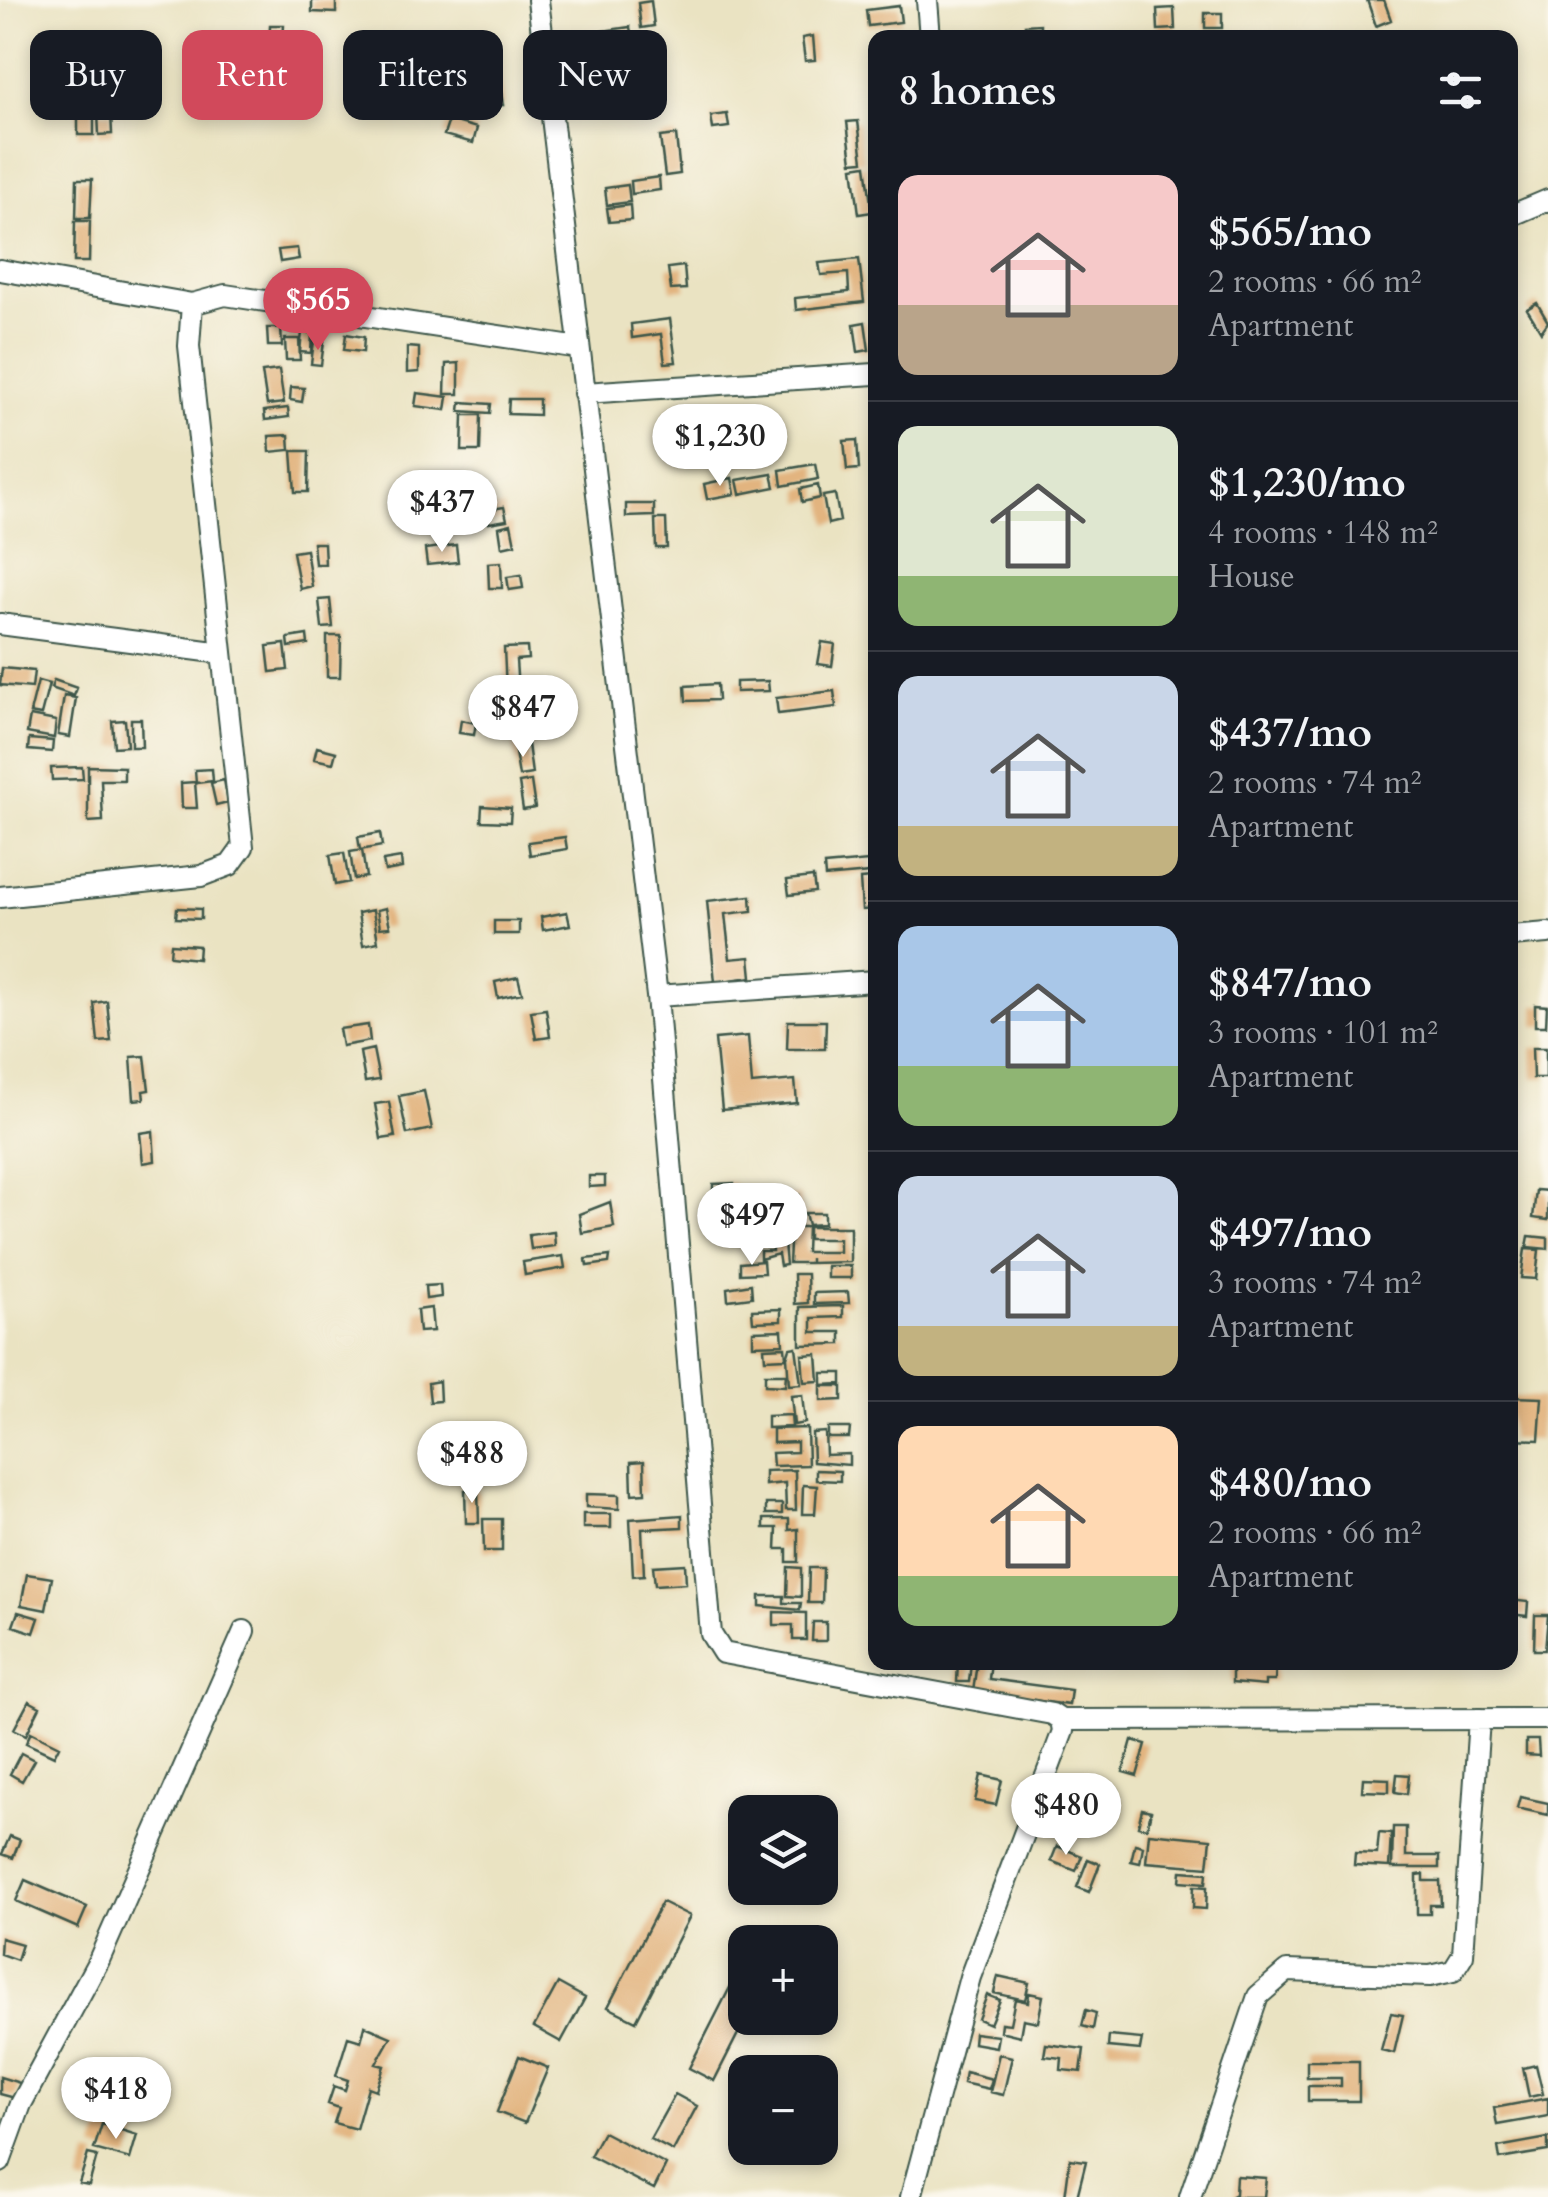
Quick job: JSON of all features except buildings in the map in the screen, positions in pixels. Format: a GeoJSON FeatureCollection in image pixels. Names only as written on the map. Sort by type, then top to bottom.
{"type":"FeatureCollection","features":[{"type":"Feature","properties":{"kind":"street"},"geometry":{"type":"LineString","coordinates":[[538,0],[658,996],[715,1643],[723,1652],[1061,1720],[1548,1719]]}},
{"type":"Feature","properties":{"kind":"street"},"geometry":{"type":"LineString","coordinates":[[927,0],[929,30]]}},
{"type":"Feature","properties":{"kind":"street"},"geometry":{"type":"LineString","coordinates":[[1518,213],[1548,200]]}},
{"type":"Feature","properties":{"kind":"street"},"geometry":{"type":"LineString","coordinates":[[0,270],[192,304],[224,295],[579,348]]}},
{"type":"Feature","properties":{"kind":"street"},"geometry":{"type":"LineString","coordinates":[[0,897],[201,876],[230,865],[242,847],[189,346],[192,304]]}},
{"type":"Feature","properties":{"kind":"street"},"geometry":{"type":"LineString","coordinates":[[584,393],[868,374]]}},
{"type":"Feature","properties":{"kind":"street"},"geometry":{"type":"LineString","coordinates":[[0,624],[222,653]]}},
{"type":"Feature","properties":{"kind":"street"},"geometry":{"type":"LineString","coordinates":[[1518,935],[1548,933]]}},
{"type":"Feature","properties":{"kind":"street"},"geometry":{"type":"LineString","coordinates":[[658,996],[868,981]]}},
{"type":"Feature","properties":{"kind":"street"},"geometry":{"type":"LineString","coordinates":[[0,2162],[20,2104],[99,1960],[244,1630]]}},
{"type":"Feature","properties":{"kind":"street"},"geometry":{"type":"LineString","coordinates":[[1190,2197],[1258,1996],[1287,1971],[1430,1976],[1453,1971],[1464,1955],[1479,1719]]}},
{"type":"Feature","properties":{"kind":"street"},"geometry":{"type":"LineString","coordinates":[[911,2197],[970,1977],[1062,1731],[1061,1720]]}}]}
